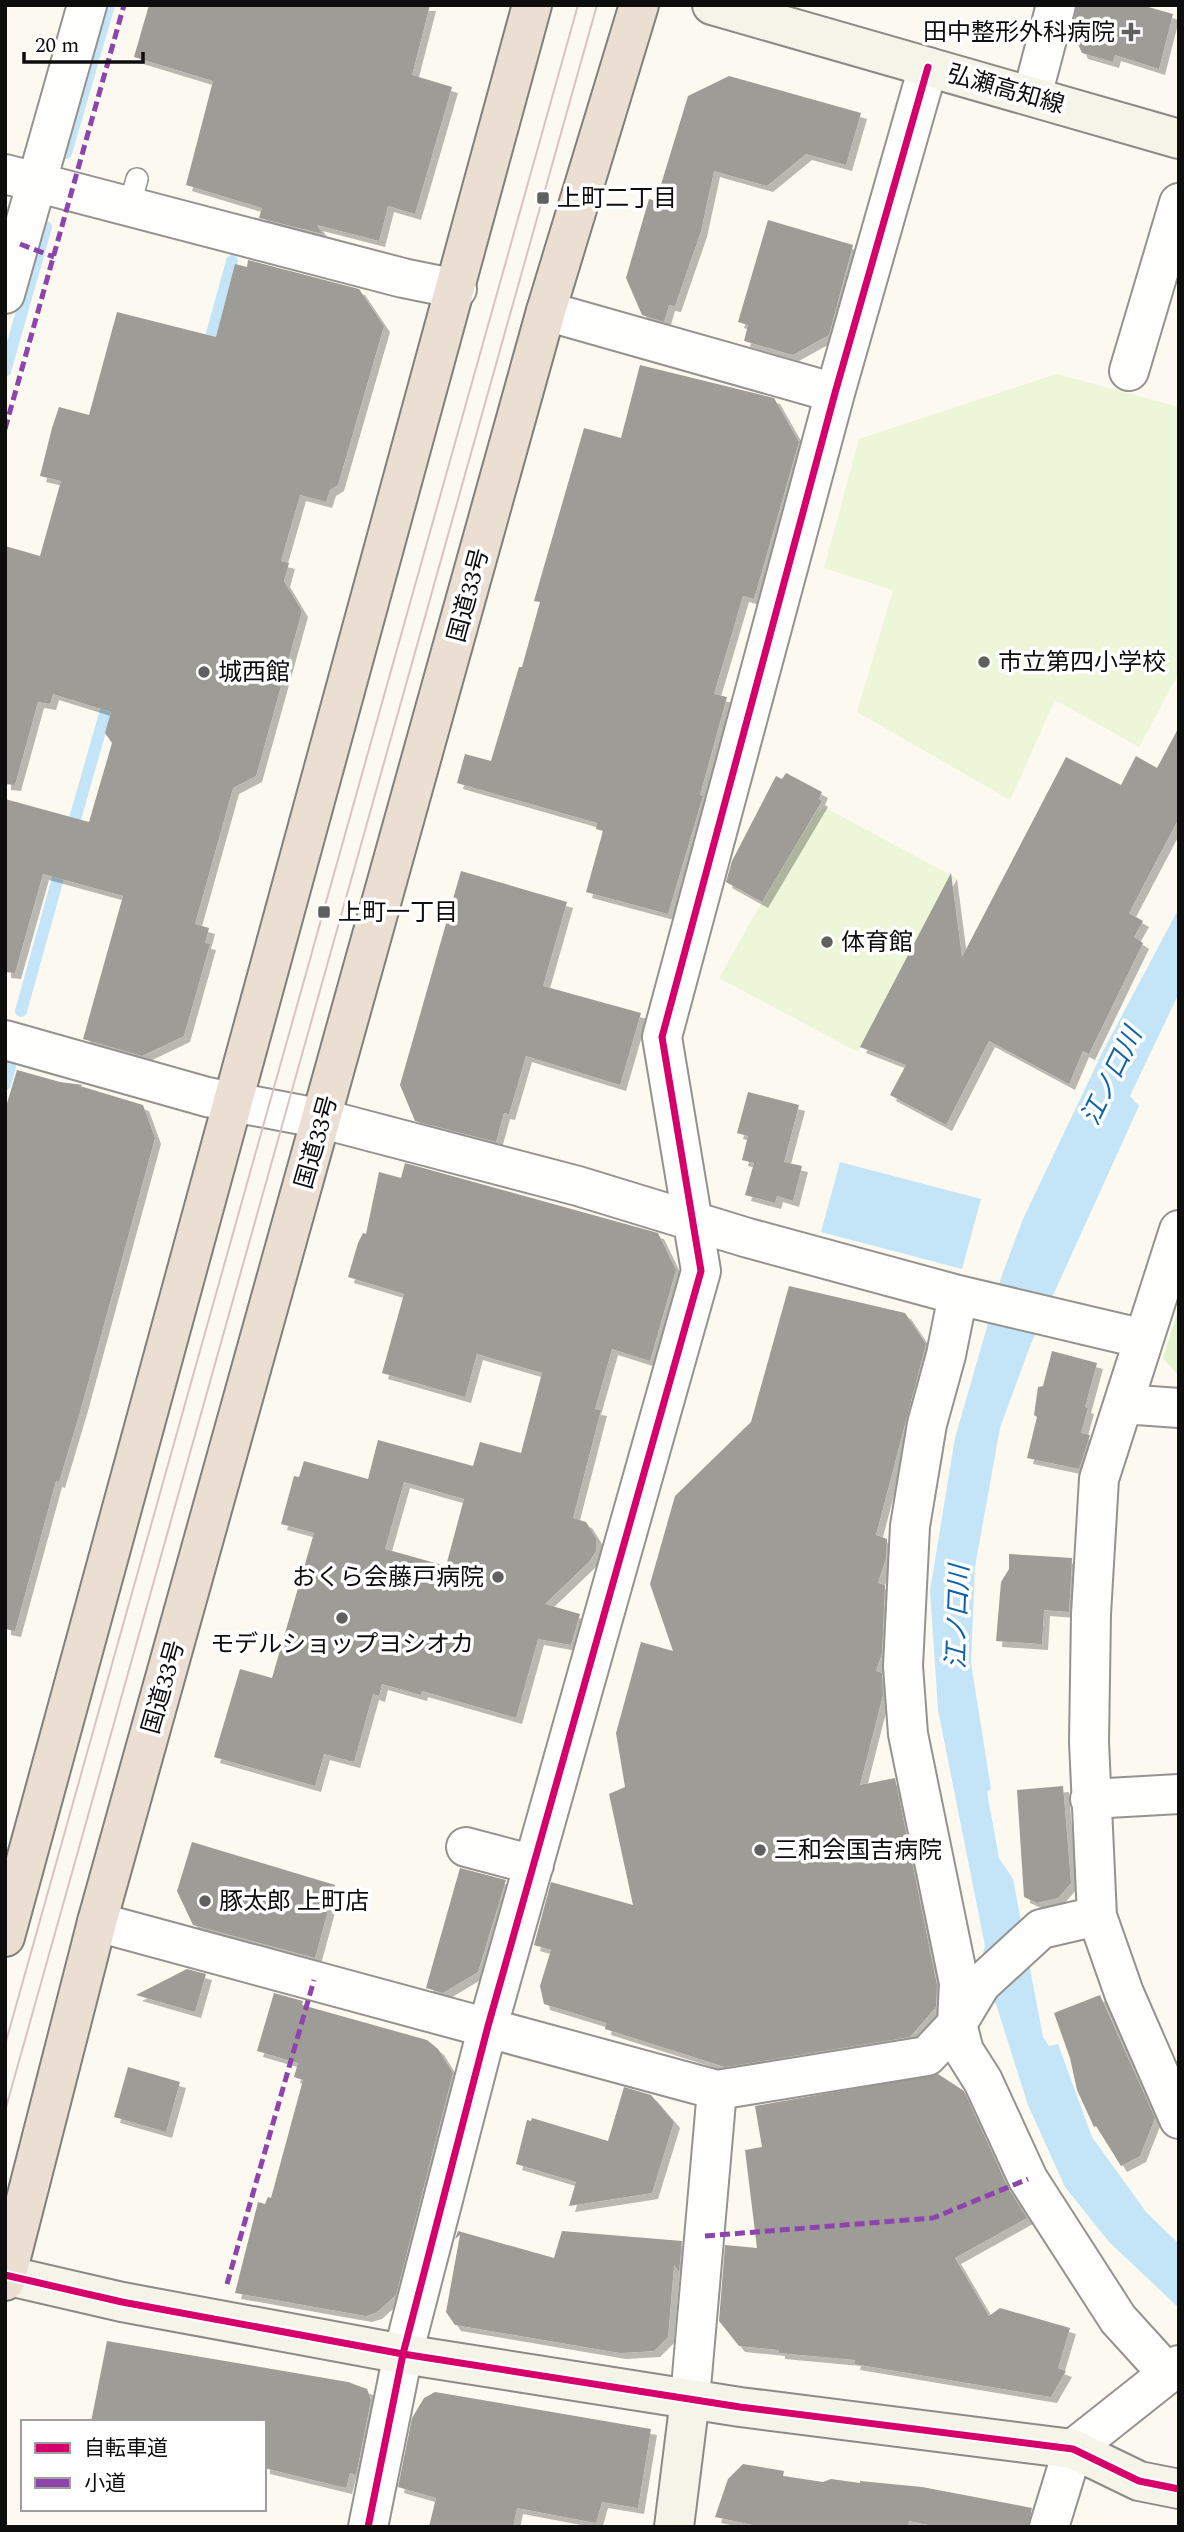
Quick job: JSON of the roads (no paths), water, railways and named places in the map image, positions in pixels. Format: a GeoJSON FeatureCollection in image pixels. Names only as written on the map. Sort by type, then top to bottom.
{"type":"FeatureCollection","features":[{"type":"Feature","properties":{"kind":"highway"},"geometry":{"type":"LineString","coordinates":[[9,1912],[235,1101],[532,5]]}},
{"type":"Feature","properties":{"kind":"highway","name":"国道33号"},"geometry":{"type":"LineString","coordinates":[[6,2277],[97,1922],[323,1119],[546,311],[639,5]]}},
{"type":"Feature","properties":{"kind":"street"},"geometry":{"type":"LineString","coordinates":[[5,295],[20,177],[86,5]]}},
{"type":"Feature","properties":{"kind":"street","name":"弘瀬高知線"},"geometry":{"type":"LineString","coordinates":[[712,5],[1179,139]]}},
{"type":"Feature","properties":{"kind":"street"},"geometry":{"type":"LineString","coordinates":[[1031,96],[1056,5]]}},
{"type":"Feature","properties":{"kind":"street"},"geometry":{"type":"LineString","coordinates":[[368,2527],[403,2354],[488,2026],[701,1270],[662,1037],[835,393],[928,67]]}},
{"type":"Feature","properties":{"kind":"street"},"geometry":{"type":"LineString","coordinates":[[20,177],[133,192],[403,278],[457,289]]}},
{"type":"Feature","properties":{"kind":"street"},"geometry":{"type":"LineString","coordinates":[[1129,371],[1179,203]]}},
{"type":"Feature","properties":{"kind":"street"},"geometry":{"type":"LineString","coordinates":[[546,311],[835,393]]}},
{"type":"Feature","properties":{"kind":"street"},"geometry":{"type":"LineString","coordinates":[[5,1040],[207,1097],[323,1119],[578,1186],[694,1222],[968,1297],[1144,1339]]}},
{"type":"Feature","properties":{"kind":"street"},"geometry":{"type":"LineString","coordinates":[[1179,1230],[1099,1479],[1091,1615],[1090,1799],[1097,1916],[1124,1993],[1179,2119]]}},
{"type":"Feature","properties":{"kind":"street"},"geometry":{"type":"LineString","coordinates":[[968,1297],[946,1355],[927,1424],[910,1526],[903,1667],[908,1734],[959,1983],[957,2024],[964,2050],[983,2081],[1028,2179],[1118,2319],[1174,2370],[1073,2449],[1049,2527]]}},
{"type":"Feature","properties":{"kind":"street"},"geometry":{"type":"LineString","coordinates":[[1123,1404],[1179,1408]]}},
{"type":"Feature","properties":{"kind":"street"},"geometry":{"type":"LineString","coordinates":[[1090,1799],[1179,1794]]}},
{"type":"Feature","properties":{"kind":"street"},"geometry":{"type":"LineString","coordinates":[[466,1847],[534,1865]]}},
{"type":"Feature","properties":{"kind":"street"},"geometry":{"type":"LineString","coordinates":[[97,1922],[717,2090],[927,2056],[957,2024],[981,1984],[1041,1929],[1097,1916]]}},
{"type":"Feature","properties":{"kind":"street"},"geometry":{"type":"LineString","coordinates":[[674,2527],[690,2399],[717,2090]]}},
{"type":"Feature","properties":{"kind":"street"},"geometry":{"type":"LineString","coordinates":[[6,2277],[122,2302],[403,2354],[690,2399],[1073,2449],[1139,2481],[1179,2489]]}},
{"type":"Feature","properties":{"kind":"water","name":"江ノ口川"},"geometry":{"type":"Polygon","coordinates":[[[1179,908],[1179,993],[1130,1096],[1139,1106],[1030,1346],[1000,1428],[975,1567],[971,1663],[991,1789],[987,1792],[999,1858],[1013,1879],[1043,2037],[1049,2046],[1058,2044],[1092,2137],[1146,2212],[1179,2244],[1179,2308],[1109,2242],[1065,2187],[1028,2105],[996,2004],[990,1999],[983,1985],[981,1970],[985,1946],[938,1710],[930,1591],[955,1438],[1002,1275],[1023,1219],[1103,1051],[1179,908]]]}},
{"type":"Feature","properties":{"kind":"water"},"geometry":{"type":"Polygon","coordinates":[[[840,1162],[981,1199],[962,1269],[821,1232],[840,1162]]]}},
{"type":"Feature","properties":{"kind":"waterway"},"geometry":{"type":"LineString","coordinates":[[66,153],[109,5]]}},
{"type":"Feature","properties":{"kind":"waterway"},"geometry":{"type":"LineString","coordinates":[[5,371],[46,227]]}},
{"type":"Feature","properties":{"kind":"waterway"},"geometry":{"type":"LineString","coordinates":[[207,352],[232,261]]}},
{"type":"Feature","properties":{"kind":"waterway"},"geometry":{"type":"LineString","coordinates":[[71,833],[110,696]]}},
{"type":"Feature","properties":{"kind":"waterway"},"geometry":{"type":"LineString","coordinates":[[21,1011],[62,864]]}},
{"type":"Feature","properties":{"kind":"waterway"},"geometry":{"type":"LineString","coordinates":[[5,1084],[10,1067]]}},
{"type":"Feature","properties":{"kind":"tram line"},"geometry":{"type":"LineString","coordinates":[[5,2045],[578,5]]}},
{"type":"Feature","properties":{"kind":"tram line"},"geometry":{"type":"LineString","coordinates":[[5,2111],[597,5]]}},
{"type":"Feature","properties":{"kind":"place","name":"田中整形外科病院"},"geometry":{"type":"Point","coordinates":[1131,32]}},
{"type":"Feature","properties":{"kind":"place","name":"上町二丁目"},"geometry":{"type":"Point","coordinates":[543,198]}},
{"type":"Feature","properties":{"kind":"place","name":"市立第四小学校"},"geometry":{"type":"Point","coordinates":[984,662]}},
{"type":"Feature","properties":{"kind":"place","name":"城西館"},"geometry":{"type":"Point","coordinates":[204,672]}},
{"type":"Feature","properties":{"kind":"place","name":"上町一丁目"},"geometry":{"type":"Point","coordinates":[324,912]}},
{"type":"Feature","properties":{"kind":"place","name":"体育館"},"geometry":{"type":"Point","coordinates":[827,942]}},
{"type":"Feature","properties":{"kind":"place","name":"おくら会藤戸病院"},"geometry":{"type":"Point","coordinates":[498,1577]}},
{"type":"Feature","properties":{"kind":"place","name":"モデルショップヨシオカ"},"geometry":{"type":"Point","coordinates":[342,1618]}},
{"type":"Feature","properties":{"kind":"place","name":"三和会国吉病院"},"geometry":{"type":"Point","coordinates":[760,1850]}},
{"type":"Feature","properties":{"kind":"place","name":"豚太郎 上町店"},"geometry":{"type":"Point","coordinates":[205,1901]}}]}
